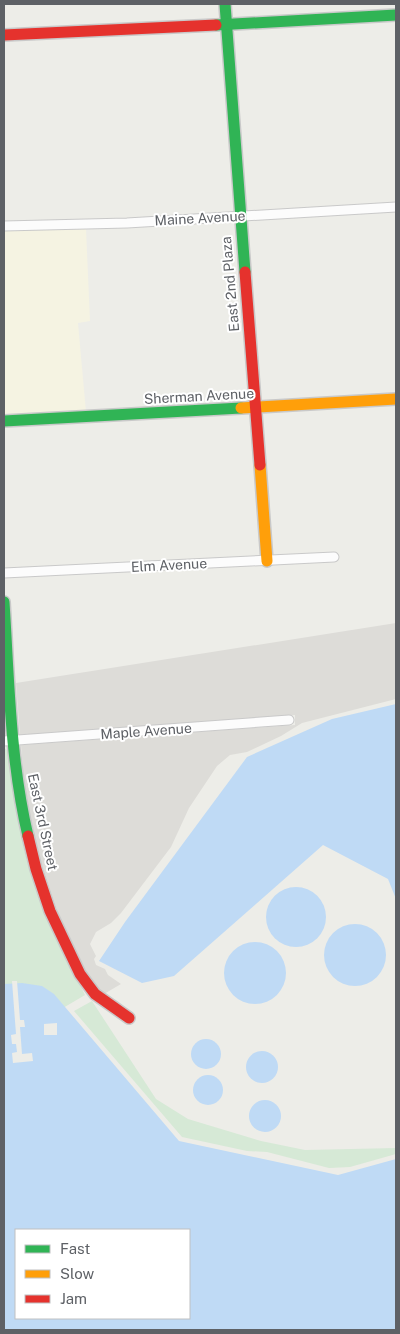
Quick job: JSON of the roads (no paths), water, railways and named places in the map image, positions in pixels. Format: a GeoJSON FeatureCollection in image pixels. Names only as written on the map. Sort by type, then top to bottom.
{"type":"FeatureCollection","features":[{"type":"Feature","properties":{"kind":"street","name":"East 2nd Plaza"},"geometry":{"type":"LineString","coordinates":[[225,4],[267,561]]}},
{"type":"Feature","properties":{"kind":"street"},"geometry":{"type":"LineString","coordinates":[[4,35],[396,15]]}},
{"type":"Feature","properties":{"kind":"street","name":"Maine Avenue"},"geometry":{"type":"LineString","coordinates":[[4,226],[127,223],[396,207]]}},
{"type":"Feature","properties":{"kind":"street","name":"Sherman Avenue"},"geometry":{"type":"LineString","coordinates":[[4,421],[396,399]]}},
{"type":"Feature","properties":{"kind":"street","name":"Elm Avenue"},"geometry":{"type":"LineString","coordinates":[[4,573],[334,558]]}},
{"type":"Feature","properties":{"kind":"street","name":"East 3rd Street"},"geometry":{"type":"LineString","coordinates":[[4,602],[9,741],[35,863],[56,927],[84,981],[95,994],[129,1018]]}},
{"type":"Feature","properties":{"kind":"street","name":"Maple Avenue"},"geometry":{"type":"LineString","coordinates":[[9,741],[289,720]]}},
{"type":"Feature","properties":{"kind":"water"},"geometry":{"type":"Polygon","coordinates":[[[396,704],[396,899],[388,879],[323,845],[174,976],[142,983],[99,961],[125,922],[247,757],[332,719],[396,704]]]}},
{"type":"Feature","properties":{"kind":"water"},"geometry":{"type":"Polygon","coordinates":[[[290,887],[302,887],[313,892],[321,900],[326,911],[324,929],[313,942],[302,947],[290,947],[279,942],[271,934],[266,923],[266,911],[271,900],[279,892],[290,887]]]}},
{"type":"Feature","properties":{"kind":"water"},"geometry":{"type":"Polygon","coordinates":[[[349,924],[361,924],[377,933],[384,943],[386,955],[384,967],[377,977],[361,986],[349,986],[338,981],[329,972],[324,961],[324,949],[329,938],[338,929],[349,924]]]}},
{"type":"Feature","properties":{"kind":"water"},"geometry":{"type":"Polygon","coordinates":[[[255,942],[267,944],[277,951],[284,961],[286,973],[284,985],[277,995],[267,1002],[255,1004],[243,1002],[233,995],[226,985],[224,973],[226,961],[233,951],[243,944],[255,942]]]}},
{"type":"Feature","properties":{"kind":"water"},"geometry":{"type":"Polygon","coordinates":[[[22,983],[42,986],[54,994],[179,1141],[338,1175],[396,1159],[396,1330],[4,1330],[4,984],[22,983]]]}},
{"type":"Feature","properties":{"kind":"water"},"geometry":{"type":"Polygon","coordinates":[[[206,1039],[216,1044],[221,1054],[216,1064],[206,1069],[196,1064],[191,1054],[196,1044],[206,1039]]]}},
{"type":"Feature","properties":{"kind":"water"},"geometry":{"type":"Polygon","coordinates":[[[262,1051],[274,1055],[278,1067],[274,1079],[262,1083],[250,1079],[246,1067],[250,1055],[262,1051]]]}},
{"type":"Feature","properties":{"kind":"water"},"geometry":{"type":"Polygon","coordinates":[[[208,1075],[219,1079],[223,1090],[219,1101],[208,1105],[197,1101],[193,1090],[197,1079],[208,1075]]]}},
{"type":"Feature","properties":{"kind":"water"},"geometry":{"type":"Polygon","coordinates":[[[265,1100],[276,1105],[281,1116],[276,1127],[265,1132],[254,1127],[249,1116],[254,1105],[265,1100]]]}}]}
